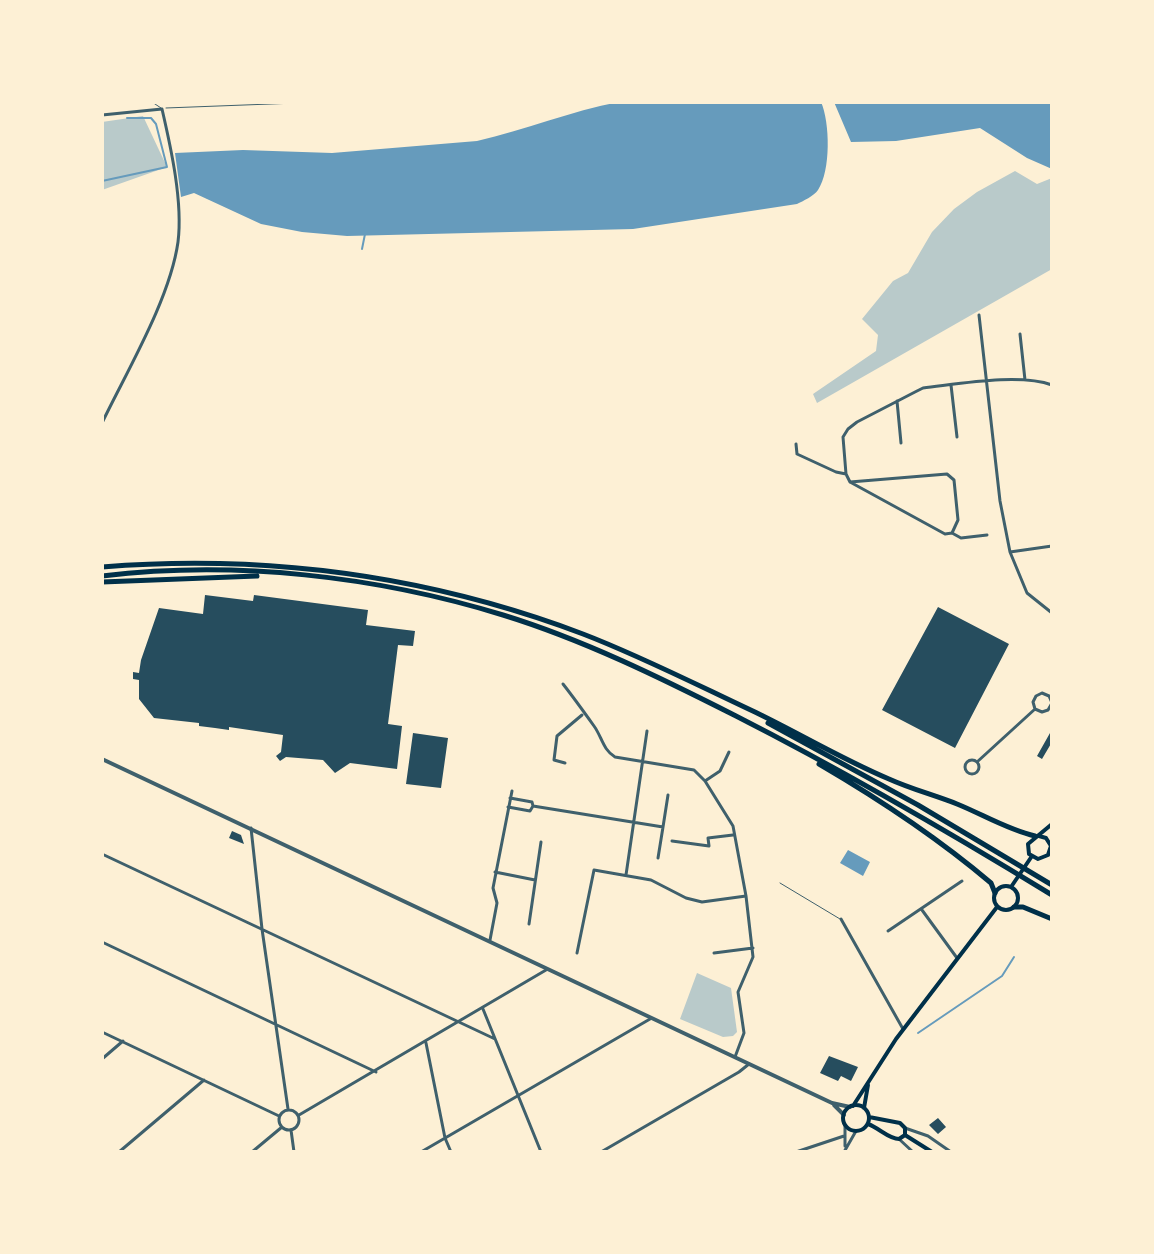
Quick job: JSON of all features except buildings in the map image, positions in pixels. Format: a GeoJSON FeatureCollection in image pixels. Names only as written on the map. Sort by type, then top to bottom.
{"type":"FeatureCollection","features":[{"type":"Feature","properties":{"kind":"highway"},"geometry":{"type":"LineString","coordinates":[[102,567],[231,562],[312,568],[391,579],[517,611],[614,647],[884,777],[1037,836]]}},
{"type":"Feature","properties":{"kind":"highway"},"geometry":{"type":"LineString","coordinates":[[102,579],[302,576],[423,594],[505,616],[606,653],[764,730],[1052,895]]}},
{"type":"Feature","properties":{"kind":"highway"},"geometry":{"type":"LineString","coordinates":[[677,677],[835,758],[1052,885]]}},
{"type":"Feature","properties":{"kind":"highway"},"geometry":{"type":"LineString","coordinates":[[764,730],[888,806],[986,879],[995,893]]}},
{"type":"Feature","properties":{"kind":"highway"},"geometry":{"type":"LineString","coordinates":[[1014,907],[1023,907],[1052,919]]}},
{"type":"Feature","properties":{"kind":"main road"},"geometry":{"type":"LineString","coordinates":[[1037,836],[1048,840],[1051,848],[1042,859],[1032,856],[1027,847],[1037,836],[1052,824]]}},
{"type":"Feature","properties":{"kind":"main road"},"geometry":{"type":"LineString","coordinates":[[1011,887],[1032,856]]}},
{"type":"Feature","properties":{"kind":"main road"},"geometry":{"type":"LineString","coordinates":[[1004,886],[1011,887],[1018,897],[1014,907],[1005,910],[997,907],[995,893],[1004,886]]}},
{"type":"Feature","properties":{"kind":"main road"},"geometry":{"type":"LineString","coordinates":[[868,1083],[864,1108],[869,1117],[868,1124],[863,1130],[856,1131],[845,1125],[844,1115],[903,1029],[997,907]]}},
{"type":"Feature","properties":{"kind":"main road"},"geometry":{"type":"LineString","coordinates":[[852,1106],[864,1108]]}},
{"type":"Feature","properties":{"kind":"main road"},"geometry":{"type":"LineString","coordinates":[[869,1117],[900,1123],[905,1128],[905,1135]]}},
{"type":"Feature","properties":{"kind":"main road"},"geometry":{"type":"LineString","coordinates":[[868,1124],[892,1138],[899,1139],[905,1135]]}},
{"type":"Feature","properties":{"kind":"main road"},"geometry":{"type":"LineString","coordinates":[[905,1135],[932,1152]]}},
{"type":"Feature","properties":{"kind":"street"},"geometry":{"type":"LineString","coordinates":[[102,115],[162,109],[175,184],[178,240],[166,285],[102,423]]}},
{"type":"Feature","properties":{"kind":"street"},"geometry":{"type":"LineString","coordinates":[[979,315],[997,473],[1010,552],[1027,593],[1052,613]]}},
{"type":"Feature","properties":{"kind":"street"},"geometry":{"type":"LineString","coordinates":[[1020,334],[1025,380]]}},
{"type":"Feature","properties":{"kind":"street"},"geometry":{"type":"LineString","coordinates":[[987,535],[961,538],[952,533],[945,534],[850,482],[846,474],[843,437],[848,429],[923,388],[1025,380],[1051,384],[1052,378]]}},
{"type":"Feature","properties":{"kind":"street"},"geometry":{"type":"LineString","coordinates":[[951,385],[957,437]]}},
{"type":"Feature","properties":{"kind":"street"},"geometry":{"type":"LineString","coordinates":[[897,401],[901,443]]}},
{"type":"Feature","properties":{"kind":"street"},"geometry":{"type":"LineString","coordinates":[[796,444],[797,454],[846,474]]}},
{"type":"Feature","properties":{"kind":"street"},"geometry":{"type":"LineString","coordinates":[[850,482],[947,474],[954,480],[958,520],[952,533]]}},
{"type":"Feature","properties":{"kind":"street"},"geometry":{"type":"LineString","coordinates":[[1010,552],[1052,546]]}},
{"type":"Feature","properties":{"kind":"street"},"geometry":{"type":"LineString","coordinates":[[563,684],[582,715],[594,727],[607,753],[694,770],[705,781],[727,816],[746,896],[753,948],[753,957],[738,992],[744,1033],[735,1057]]}},
{"type":"Feature","properties":{"kind":"street"},"geometry":{"type":"LineString","coordinates":[[1042,693],[1049,696],[1052,706],[1045,712],[1035,709],[1034,698],[1042,693]]}},
{"type":"Feature","properties":{"kind":"street"},"geometry":{"type":"LineString","coordinates":[[977,762],[1035,709]]}},
{"type":"Feature","properties":{"kind":"street"},"geometry":{"type":"LineString","coordinates":[[565,763],[554,760],[557,736],[582,715]]}},
{"type":"Feature","properties":{"kind":"street"},"geometry":{"type":"LineString","coordinates":[[626,875],[647,731]]}},
{"type":"Feature","properties":{"kind":"street"},"geometry":{"type":"LineString","coordinates":[[705,781],[720,771],[729,752]]}},
{"type":"Feature","properties":{"kind":"street"},"geometry":{"type":"LineString","coordinates":[[102,759],[650,1019],[832,1103],[852,1106]]}},
{"type":"Feature","properties":{"kind":"street"},"geometry":{"type":"LineString","coordinates":[[489,942],[497,903],[493,888],[495,872],[512,791]]}},
{"type":"Feature","properties":{"kind":"street"},"geometry":{"type":"LineString","coordinates":[[658,858],[668,795]]}},
{"type":"Feature","properties":{"kind":"street"},"geometry":{"type":"LineString","coordinates":[[510,798],[532,802],[533,806],[663,827]]}},
{"type":"Feature","properties":{"kind":"street"},"geometry":{"type":"LineString","coordinates":[[508,807],[530,811],[533,806]]}},
{"type":"Feature","properties":{"kind":"street"},"geometry":{"type":"LineString","coordinates":[[251,828],[288,1109]]}},
{"type":"Feature","properties":{"kind":"street"},"geometry":{"type":"LineString","coordinates":[[672,841],[709,846],[708,838],[733,835]]}},
{"type":"Feature","properties":{"kind":"street"},"geometry":{"type":"LineString","coordinates":[[529,924],[541,842]]}},
{"type":"Feature","properties":{"kind":"street"},"geometry":{"type":"LineString","coordinates":[[102,854],[495,1039]]}},
{"type":"Feature","properties":{"kind":"street"},"geometry":{"type":"LineString","coordinates":[[577,953],[594,870],[651,880],[686,898],[702,902],[746,896]]}},
{"type":"Feature","properties":{"kind":"street"},"geometry":{"type":"LineString","coordinates":[[495,872],[535,880]]}},
{"type":"Feature","properties":{"kind":"street"},"geometry":{"type":"LineString","coordinates":[[888,931],[962,881]]}},
{"type":"Feature","properties":{"kind":"street"},"geometry":{"type":"LineString","coordinates":[[921,909],[957,958]]}},
{"type":"Feature","properties":{"kind":"street"},"geometry":{"type":"LineString","coordinates":[[841,919],[903,1029]]}},
{"type":"Feature","properties":{"kind":"street"},"geometry":{"type":"LineString","coordinates":[[102,942],[376,1072]]}},
{"type":"Feature","properties":{"kind":"street"},"geometry":{"type":"LineString","coordinates":[[714,953],[753,948]]}},
{"type":"Feature","properties":{"kind":"street"},"geometry":{"type":"LineString","coordinates":[[299,1115],[546,970]]}},
{"type":"Feature","properties":{"kind":"street"},"geometry":{"type":"LineString","coordinates":[[483,1009],[541,1152]]}},
{"type":"Feature","properties":{"kind":"street"},"geometry":{"type":"LineString","coordinates":[[421,1152],[650,1019]]}},
{"type":"Feature","properties":{"kind":"street"},"geometry":{"type":"LineString","coordinates":[[102,1032],[279,1116],[282,1127]]}},
{"type":"Feature","properties":{"kind":"street"},"geometry":{"type":"LineString","coordinates":[[102,1059],[123,1041]]}},
{"type":"Feature","properties":{"kind":"street"},"geometry":{"type":"LineString","coordinates":[[426,1042],[445,1138],[451,1152]]}},
{"type":"Feature","properties":{"kind":"street"},"geometry":{"type":"LineString","coordinates":[[601,1152],[749,1064]]}},
{"type":"Feature","properties":{"kind":"street"},"geometry":{"type":"LineString","coordinates":[[119,1152],[204,1080]]}},
{"type":"Feature","properties":{"kind":"street"},"geometry":{"type":"LineString","coordinates":[[832,1103],[844,1115]]}},
{"type":"Feature","properties":{"kind":"street"},"geometry":{"type":"LineString","coordinates":[[279,1116],[288,1109],[299,1115]]}},
{"type":"Feature","properties":{"kind":"street"},"geometry":{"type":"LineString","coordinates":[[291,1130],[298,1124],[299,1115]]}},
{"type":"Feature","properties":{"kind":"street"},"geometry":{"type":"LineString","coordinates":[[844,1152],[845,1125]]}},
{"type":"Feature","properties":{"kind":"street"},"geometry":{"type":"LineString","coordinates":[[282,1127],[291,1130]]}},
{"type":"Feature","properties":{"kind":"street"},"geometry":{"type":"LineString","coordinates":[[252,1152],[282,1127]]}},
{"type":"Feature","properties":{"kind":"street"},"geometry":{"type":"LineString","coordinates":[[905,1128],[928,1136],[951,1152]]}},
{"type":"Feature","properties":{"kind":"street"},"geometry":{"type":"LineString","coordinates":[[291,1130],[294,1152]]}},
{"type":"Feature","properties":{"kind":"street"},"geometry":{"type":"LineString","coordinates":[[845,1146],[856,1131]]}},
{"type":"Feature","properties":{"kind":"street"},"geometry":{"type":"LineString","coordinates":[[796,1152],[844,1136]]}},
{"type":"Feature","properties":{"kind":"street"},"geometry":{"type":"LineString","coordinates":[[899,1139],[913,1152]]}},
{"type":"Feature","properties":{"kind":"lane"},"geometry":{"type":"LineString","coordinates":[[152,102],[162,109],[323,102]]}},
{"type":"Feature","properties":{"kind":"lane"},"geometry":{"type":"LineString","coordinates":[[780,883],[841,919]]}},
{"type":"Feature","properties":{"kind":"shaded area"},"geometry":{"type":"Polygon","coordinates":[[[143,116],[167,167],[102,190],[102,122],[143,116]]]}},
{"type":"Feature","properties":{"kind":"shaded area"},"geometry":{"type":"Polygon","coordinates":[[[1015,171],[1037,184],[1052,178],[1052,269],[817,403],[813,394],[876,351],[878,335],[862,319],[893,281],[908,273],[932,232],[954,209],[977,192],[1015,171]]]}},
{"type":"Feature","properties":{"kind":"shaded area"},"geometry":{"type":"Polygon","coordinates":[[[697,973],[731,988],[737,1032],[733,1036],[723,1037],[680,1019],[697,973]]]}},
{"type":"Feature","properties":{"kind":"water"},"geometry":{"type":"Polygon","coordinates":[[[619,102],[821,102],[828,146],[822,182],[814,194],[797,204],[633,229],[347,236],[261,224],[194,193],[181,197],[175,153],[243,150],[332,153],[477,141],[619,102]]]}},
{"type":"Feature","properties":{"kind":"water"},"geometry":{"type":"Polygon","coordinates":[[[834,102],[1052,102],[1052,169],[1027,158],[980,128],[896,141],[851,142],[834,102]]]}},
{"type":"Feature","properties":{"kind":"water"},"geometry":{"type":"Polygon","coordinates":[[[848,850],[870,862],[863,876],[840,863],[848,850]]]}},
{"type":"Feature","properties":{"kind":"waterway"},"geometry":{"type":"LineString","coordinates":[[102,181],[167,167],[156,124],[151,118],[127,118]]}},
{"type":"Feature","properties":{"kind":"waterway"},"geometry":{"type":"LineString","coordinates":[[362,249],[365,234]]}},
{"type":"Feature","properties":{"kind":"waterway"},"geometry":{"type":"LineString","coordinates":[[918,1033],[1002,976],[1014,957]]}}]}
